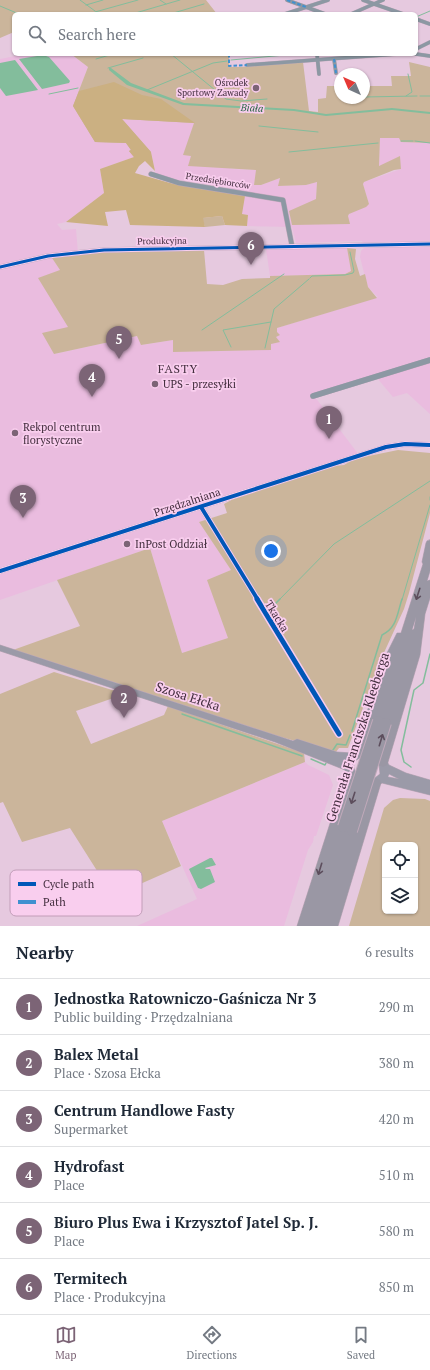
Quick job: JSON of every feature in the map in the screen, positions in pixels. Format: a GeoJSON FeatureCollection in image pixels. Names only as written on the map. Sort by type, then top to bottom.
{"type":"FeatureCollection","features":[{"type":"Feature","properties":{"kind":"highway"},"geometry":{"type":"LineString","coordinates":[[425,571],[430,543]]}},
{"type":"Feature","properties":{"kind":"highway","name":"Generała Franciszka Kleeberga"},"geometry":{"type":"LineString","coordinates":[[382,722],[411,616],[430,557]]}},
{"type":"Feature","properties":{"kind":"highway","name":"Generała Franciszka Kleeberga"},"geometry":{"type":"LineString","coordinates":[[312,926],[348,829],[382,722],[430,583]]}},
{"type":"Feature","properties":{"kind":"highway"},"geometry":{"type":"LineString","coordinates":[[384,765],[414,655],[421,611]]}},
{"type":"Feature","properties":{"kind":"highway"},"geometry":{"type":"LineString","coordinates":[[355,755],[392,653],[411,616]]}},
{"type":"Feature","properties":{"kind":"highway"},"geometry":{"type":"LineString","coordinates":[[303,926],[348,786],[350,770]]}},
{"type":"Feature","properties":{"kind":"highway"},"geometry":{"type":"LineString","coordinates":[[332,926],[378,781]]}},
{"type":"Feature","properties":{"kind":"highway","name":"Generała Franciszka Kleeberga"},"geometry":{"type":"LineString","coordinates":[[323,926],[348,829]]}},
{"type":"Feature","properties":{"kind":"main road","name":"Szosa Ełcka"},"geometry":{"type":"LineString","coordinates":[[0,648],[312,750],[337,756],[355,755]]}},
{"type":"Feature","properties":{"kind":"main road","name":"Szosa Ełcka"},"geometry":{"type":"LineString","coordinates":[[312,750],[350,770]]}},
{"type":"Feature","properties":{"kind":"main road"},"geometry":{"type":"LineString","coordinates":[[430,784],[404,777],[384,765],[375,754],[364,752],[355,755],[350,770],[358,781],[364,783],[378,781],[430,791]]}},
{"type":"Feature","properties":{"kind":"main road"},"geometry":{"type":"LineString","coordinates":[[378,781],[384,776],[384,765]]}},
{"type":"Feature","properties":{"kind":"street"},"geometry":{"type":"LineString","coordinates":[[288,0],[320,12]]}},
{"type":"Feature","properties":{"kind":"street"},"geometry":{"type":"LineString","coordinates":[[291,12],[327,0]]}},
{"type":"Feature","properties":{"kind":"street"},"geometry":{"type":"LineString","coordinates":[[363,0],[397,12]]}},
{"type":"Feature","properties":{"kind":"street"},"geometry":{"type":"LineString","coordinates":[[356,12],[383,0]]}},
{"type":"Feature","properties":{"kind":"street"},"geometry":{"type":"LineString","coordinates":[[418,20],[430,24]]}},
{"type":"Feature","properties":{"kind":"street"},"geometry":{"type":"LineString","coordinates":[[418,48],[430,42]]}},
{"type":"Feature","properties":{"kind":"street"},"geometry":{"type":"LineString","coordinates":[[418,54],[430,56]]}},
{"type":"Feature","properties":{"kind":"street"},"geometry":{"type":"LineString","coordinates":[[317,56],[319,74]]}},
{"type":"Feature","properties":{"kind":"street"},"geometry":{"type":"LineString","coordinates":[[247,65],[371,56]]}},
{"type":"Feature","properties":{"kind":"street"},"geometry":{"type":"LineString","coordinates":[[334,59],[335,68]]}},
{"type":"Feature","properties":{"kind":"street","name":"Przedsiębiorców"},"geometry":{"type":"LineString","coordinates":[[151,174],[179,183],[283,200],[292,246]]}},
{"type":"Feature","properties":{"kind":"street","name":"Produkcyjna"},"geometry":{"type":"LineString","coordinates":[[0,267],[48,256],[91,251],[430,243]]}},
{"type":"Feature","properties":{"kind":"street"},"geometry":{"type":"LineString","coordinates":[[313,396],[430,360]]}},
{"type":"Feature","properties":{"kind":"street","name":"Przędzalniana"},"geometry":{"type":"LineString","coordinates":[[0,571],[380,450],[408,446],[430,446]]}},
{"type":"Feature","properties":{"kind":"street","name":"Tkacka"},"geometry":{"type":"LineString","coordinates":[[201,507],[339,734]]}},
{"type":"Feature","properties":{"kind":"shaded area"},"geometry":{"type":"Polygon","coordinates":[[[0,0],[206,0],[215,12],[12,12],[12,33],[0,38],[0,0]]]}},
{"type":"Feature","properties":{"kind":"shaded area"},"geometry":{"type":"Polygon","coordinates":[[[16,56],[74,56],[88,67],[80,88],[132,150],[134,157],[100,169],[104,193],[66,222],[57,224],[62,230],[76,229],[78,253],[53,256],[52,258],[60,270],[68,327],[55,354],[137,336],[142,345],[173,340],[173,351],[271,344],[276,336],[277,328],[378,297],[368,287],[364,273],[360,257],[361,251],[364,248],[362,241],[296,243],[292,227],[247,226],[248,215],[242,214],[230,193],[231,188],[156,175],[151,152],[121,119],[194,122],[231,169],[257,170],[254,185],[261,185],[280,178],[278,186],[306,185],[317,182],[316,199],[348,216],[351,212],[369,204],[363,184],[364,182],[401,169],[379,167],[380,137],[399,138],[401,142],[430,143],[430,414],[407,393],[393,397],[377,378],[315,397],[359,455],[201,505],[208,520],[199,522],[231,570],[208,580],[228,638],[182,653],[150,548],[0,600],[0,59],[16,56]]]}},
{"type":"Feature","properties":{"kind":"shaded area"},"geometry":{"type":"Polygon","coordinates":[[[37,56],[49,57],[70,81],[69,83],[42,89],[19,59],[37,56]]]}},
{"type":"Feature","properties":{"kind":"shaded area"},"geometry":{"type":"Polygon","coordinates":[[[74,56],[229,56],[229,67],[303,62],[309,111],[318,112],[318,99],[326,98],[327,86],[334,86],[334,104],[370,104],[370,86],[392,86],[391,76],[411,76],[409,62],[430,67],[430,143],[401,142],[399,138],[380,138],[379,166],[400,156],[401,169],[394,170],[364,182],[363,184],[369,204],[366,207],[349,214],[350,224],[292,225],[289,211],[316,199],[317,182],[306,185],[278,186],[280,178],[261,185],[254,185],[256,170],[188,166],[191,156],[183,155],[194,123],[122,119],[151,152],[134,157],[129,151],[131,150],[126,143],[95,142],[73,106],[88,67],[74,56]]]}},
{"type":"Feature","properties":{"kind":"shaded area"},"geometry":{"type":"Polygon","coordinates":[[[15,60],[38,90],[6,96],[0,88],[0,63],[15,60]]]}},
{"type":"Feature","properties":{"kind":"shaded area"},"geometry":{"type":"Polygon","coordinates":[[[114,82],[142,95],[161,99],[195,123],[122,119],[151,152],[155,171],[145,161],[139,166],[135,173],[170,183],[245,196],[242,214],[248,215],[247,226],[225,225],[222,216],[203,218],[205,227],[130,225],[126,210],[105,212],[108,226],[66,222],[104,193],[100,169],[134,157],[129,151],[131,150],[126,143],[95,142],[73,106],[79,91],[114,82]]]}},
{"type":"Feature","properties":{"kind":"shaded area"},"geometry":{"type":"Polygon","coordinates":[[[222,216],[225,225],[205,227],[202,218],[222,216]]]}},
{"type":"Feature","properties":{"kind":"shaded area"},"geometry":{"type":"Polygon","coordinates":[[[347,248],[351,271],[345,274],[270,276],[266,249],[347,248]]]}},
{"type":"Feature","properties":{"kind":"shaded area"},"geometry":{"type":"Polygon","coordinates":[[[347,248],[356,249],[355,259],[360,276],[365,274],[368,287],[377,298],[277,328],[277,332],[280,335],[276,337],[280,342],[271,344],[271,350],[173,352],[173,340],[141,345],[137,336],[54,354],[42,333],[68,327],[38,278],[60,270],[52,258],[53,256],[89,253],[204,250],[207,284],[223,285],[242,279],[270,278],[270,276],[345,274],[351,271],[347,248]]]}},
{"type":"Feature","properties":{"kind":"shaded area"},"geometry":{"type":"Polygon","coordinates":[[[398,450],[430,453],[430,513],[404,609],[382,657],[348,748],[339,748],[336,752],[277,736],[13,650],[80,626],[57,580],[150,548],[182,653],[228,638],[207,580],[231,570],[199,522],[227,513],[224,504],[235,498],[334,466],[344,465],[354,459],[398,450]]]}},
{"type":"Feature","properties":{"kind":"shaded area"},"geometry":{"type":"Polygon","coordinates":[[[54,672],[125,694],[76,711],[91,744],[164,715],[168,706],[304,753],[305,762],[162,821],[181,866],[142,883],[142,870],[97,870],[70,828],[22,842],[3,802],[0,803],[0,694],[54,672]]]}},
{"type":"Feature","properties":{"kind":"shaded area"},"geometry":{"type":"Polygon","coordinates":[[[305,762],[308,765],[329,775],[333,785],[316,836],[314,836],[313,842],[308,850],[284,926],[137,926],[197,899],[162,821],[305,762]]]}},
{"type":"Feature","properties":{"kind":"shaded area"},"geometry":{"type":"Polygon","coordinates":[[[400,798],[425,799],[430,801],[430,926],[349,926],[384,808],[393,800],[400,798]]]}},
{"type":"Feature","properties":{"kind":"shaded area"},"geometry":{"type":"Polygon","coordinates":[[[212,858],[216,865],[205,868],[210,869],[215,882],[201,889],[198,888],[189,869],[212,858]]]}},
{"type":"Feature","properties":{"kind":"waterway"},"geometry":{"type":"LineString","coordinates":[[80,0],[87,5]]}},
{"type":"Feature","properties":{"kind":"waterway"},"geometry":{"type":"LineString","coordinates":[[87,5],[103,0]]}},
{"type":"Feature","properties":{"kind":"waterway"},"geometry":{"type":"LineString","coordinates":[[95,12],[138,0]]}},
{"type":"Feature","properties":{"kind":"waterway"},"geometry":{"type":"LineString","coordinates":[[160,0],[166,4]]}},
{"type":"Feature","properties":{"kind":"waterway"},"geometry":{"type":"LineString","coordinates":[[139,12],[180,0]]}},
{"type":"Feature","properties":{"kind":"waterway"},"geometry":{"type":"LineString","coordinates":[[177,12],[204,4]]}},
{"type":"Feature","properties":{"kind":"waterway"},"geometry":{"type":"LineString","coordinates":[[87,5],[95,11]]}},
{"type":"Feature","properties":{"kind":"waterway"},"geometry":{"type":"LineString","coordinates":[[0,6],[14,12]]}},
{"type":"Feature","properties":{"kind":"waterway"},"geometry":{"type":"LineString","coordinates":[[418,16],[430,11]]}},
{"type":"Feature","properties":{"kind":"waterway"},"geometry":{"type":"LineString","coordinates":[[96,59],[106,56]]}},
{"type":"Feature","properties":{"kind":"waterway"},"geometry":{"type":"LineString","coordinates":[[173,56],[192,71]]}},
{"type":"Feature","properties":{"kind":"waterway"},"geometry":{"type":"LineString","coordinates":[[231,60],[274,56]]}},
{"type":"Feature","properties":{"kind":"waterway"},"geometry":{"type":"LineString","coordinates":[[108,68],[143,58]]}},
{"type":"Feature","properties":{"kind":"waterway"},"geometry":{"type":"LineString","coordinates":[[192,71],[213,63],[227,61]]}},
{"type":"Feature","properties":{"kind":"waterway","name":"Biała"},"geometry":{"type":"LineString","coordinates":[[110,69],[129,84],[183,104],[294,110],[326,115],[392,109],[430,113]]}},
{"type":"Feature","properties":{"kind":"waterway"},"geometry":{"type":"LineString","coordinates":[[147,90],[192,71]]}},
{"type":"Feature","properties":{"kind":"waterway"},"geometry":{"type":"LineString","coordinates":[[192,71],[226,99],[241,101],[267,99]]}},
{"type":"Feature","properties":{"kind":"waterway"},"geometry":{"type":"LineString","coordinates":[[406,96],[412,92],[408,74]]}},
{"type":"Feature","properties":{"kind":"waterway"},"geometry":{"type":"LineString","coordinates":[[49,94],[78,88]]}},
{"type":"Feature","properties":{"kind":"waterway"},"geometry":{"type":"LineString","coordinates":[[370,97],[417,96]]}},
{"type":"Feature","properties":{"kind":"waterway"},"geometry":{"type":"LineString","coordinates":[[420,96],[430,96]]}},
{"type":"Feature","properties":{"kind":"waterway"},"geometry":{"type":"LineString","coordinates":[[259,126],[318,132]]}},
{"type":"Feature","properties":{"kind":"waterway"},"geometry":{"type":"LineString","coordinates":[[401,141],[413,141]]}},
{"type":"Feature","properties":{"kind":"waterway"},"geometry":{"type":"LineString","coordinates":[[415,141],[430,143]]}},
{"type":"Feature","properties":{"kind":"waterway"},"geometry":{"type":"LineString","coordinates":[[289,152],[378,143]]}},
{"type":"Feature","properties":{"kind":"waterway"},"geometry":{"type":"LineString","coordinates":[[310,278],[312,276],[345,275],[353,273],[354,271],[350,252]]}},
{"type":"Feature","properties":{"kind":"waterway"},"geometry":{"type":"LineString","coordinates":[[202,330],[284,274]]}},
{"type":"Feature","properties":{"kind":"waterway"},"geometry":{"type":"LineString","coordinates":[[271,322],[274,309],[309,279]]}},
{"type":"Feature","properties":{"kind":"waterway"},"geometry":{"type":"LineString","coordinates":[[231,347],[223,330],[271,322]]}},
{"type":"Feature","properties":{"kind":"waterway"},"geometry":{"type":"LineString","coordinates":[[265,348],[271,322]]}},
{"type":"Feature","properties":{"kind":"waterway"},"geometry":{"type":"LineString","coordinates":[[279,600],[334,544],[430,481]]}},
{"type":"Feature","properties":{"kind":"waterway"},"geometry":{"type":"LineString","coordinates":[[402,600],[430,505]]}},
{"type":"Feature","properties":{"kind":"waterway"},"geometry":{"type":"LineString","coordinates":[[352,731],[382,635],[391,629],[394,624],[402,599]]}},
{"type":"Feature","properties":{"kind":"waterway"},"geometry":{"type":"LineString","coordinates":[[269,610],[279,600]]}},
{"type":"Feature","properties":{"kind":"waterway"},"geometry":{"type":"LineString","coordinates":[[411,767],[404,762],[401,750],[414,690],[423,683],[430,654]]}},
{"type":"Feature","properties":{"kind":"waterway"},"geometry":{"type":"LineString","coordinates":[[182,714],[302,756]]}},
{"type":"Feature","properties":{"kind":"waterway"},"geometry":{"type":"LineString","coordinates":[[333,750],[337,744],[346,745],[350,735]]}},
{"type":"Feature","properties":{"kind":"waterway"},"geometry":{"type":"LineString","coordinates":[[311,759],[325,765],[326,763]]}},
{"type":"Feature","properties":{"kind":"marked path"},"geometry":{"type":"LineString","coordinates":[[287,0],[306,7]]}},
{"type":"Feature","properties":{"kind":"marked path"},"geometry":{"type":"LineString","coordinates":[[229,56],[229,66],[247,65]]}},
{"type":"Feature","properties":{"kind":"marked path"},"geometry":{"type":"LineString","coordinates":[[334,59],[335,68]]}},
{"type":"Feature","properties":{"kind":"cycle path"},"geometry":{"type":"LineString","coordinates":[[0,267],[48,256],[104,250],[430,244]]}},
{"type":"Feature","properties":{"kind":"cycle path"},"geometry":{"type":"LineString","coordinates":[[0,571],[386,447],[405,444],[430,445]]}},
{"type":"Feature","properties":{"kind":"cycle path"},"geometry":{"type":"LineString","coordinates":[[201,507],[339,734]]}},
{"type":"Feature","properties":{"kind":"place","name":"Ośrodek Sportowy Zawady"},"geometry":{"type":"Point","coordinates":[256,88]}},
{"type":"Feature","properties":{"kind":"place","name":"Termitech"},"geometry":{"type":"Point","coordinates":[251,265]}},
{"type":"Feature","properties":{"kind":"place","name":"Biuro Plus Ewa i Krzysztof Jatel Sp. J."},"geometry":{"type":"Point","coordinates":[119,359]}},
{"type":"Feature","properties":{"kind":"place","name":"UPS - przesyłki"},"geometry":{"type":"Point","coordinates":[155,384]}},
{"type":"Feature","properties":{"kind":"place","name":"Hydrofast"},"geometry":{"type":"Point","coordinates":[92,397]}},
{"type":"Feature","properties":{"kind":"place","name":"Rekpol centrum florystyczne"},"geometry":{"type":"Point","coordinates":[15,433]}},
{"type":"Feature","properties":{"kind":"place","name":"Jednostka Ratowniczo-Gaśnicza Nr 3"},"geometry":{"type":"Point","coordinates":[329,439]}},
{"type":"Feature","properties":{"kind":"place","name":"Centrum Handlowe Fasty"},"geometry":{"type":"Point","coordinates":[23,518]}},
{"type":"Feature","properties":{"kind":"place","name":"InPost Oddział"},"geometry":{"type":"Point","coordinates":[127,544]}},
{"type":"Feature","properties":{"kind":"place","name":"Balex Metal"},"geometry":{"type":"Point","coordinates":[124,718]}},
{"type":"Feature","properties":{"kind":"district","name":"FASTY"},"geometry":{"type":"Point","coordinates":[178,368]}}]}
